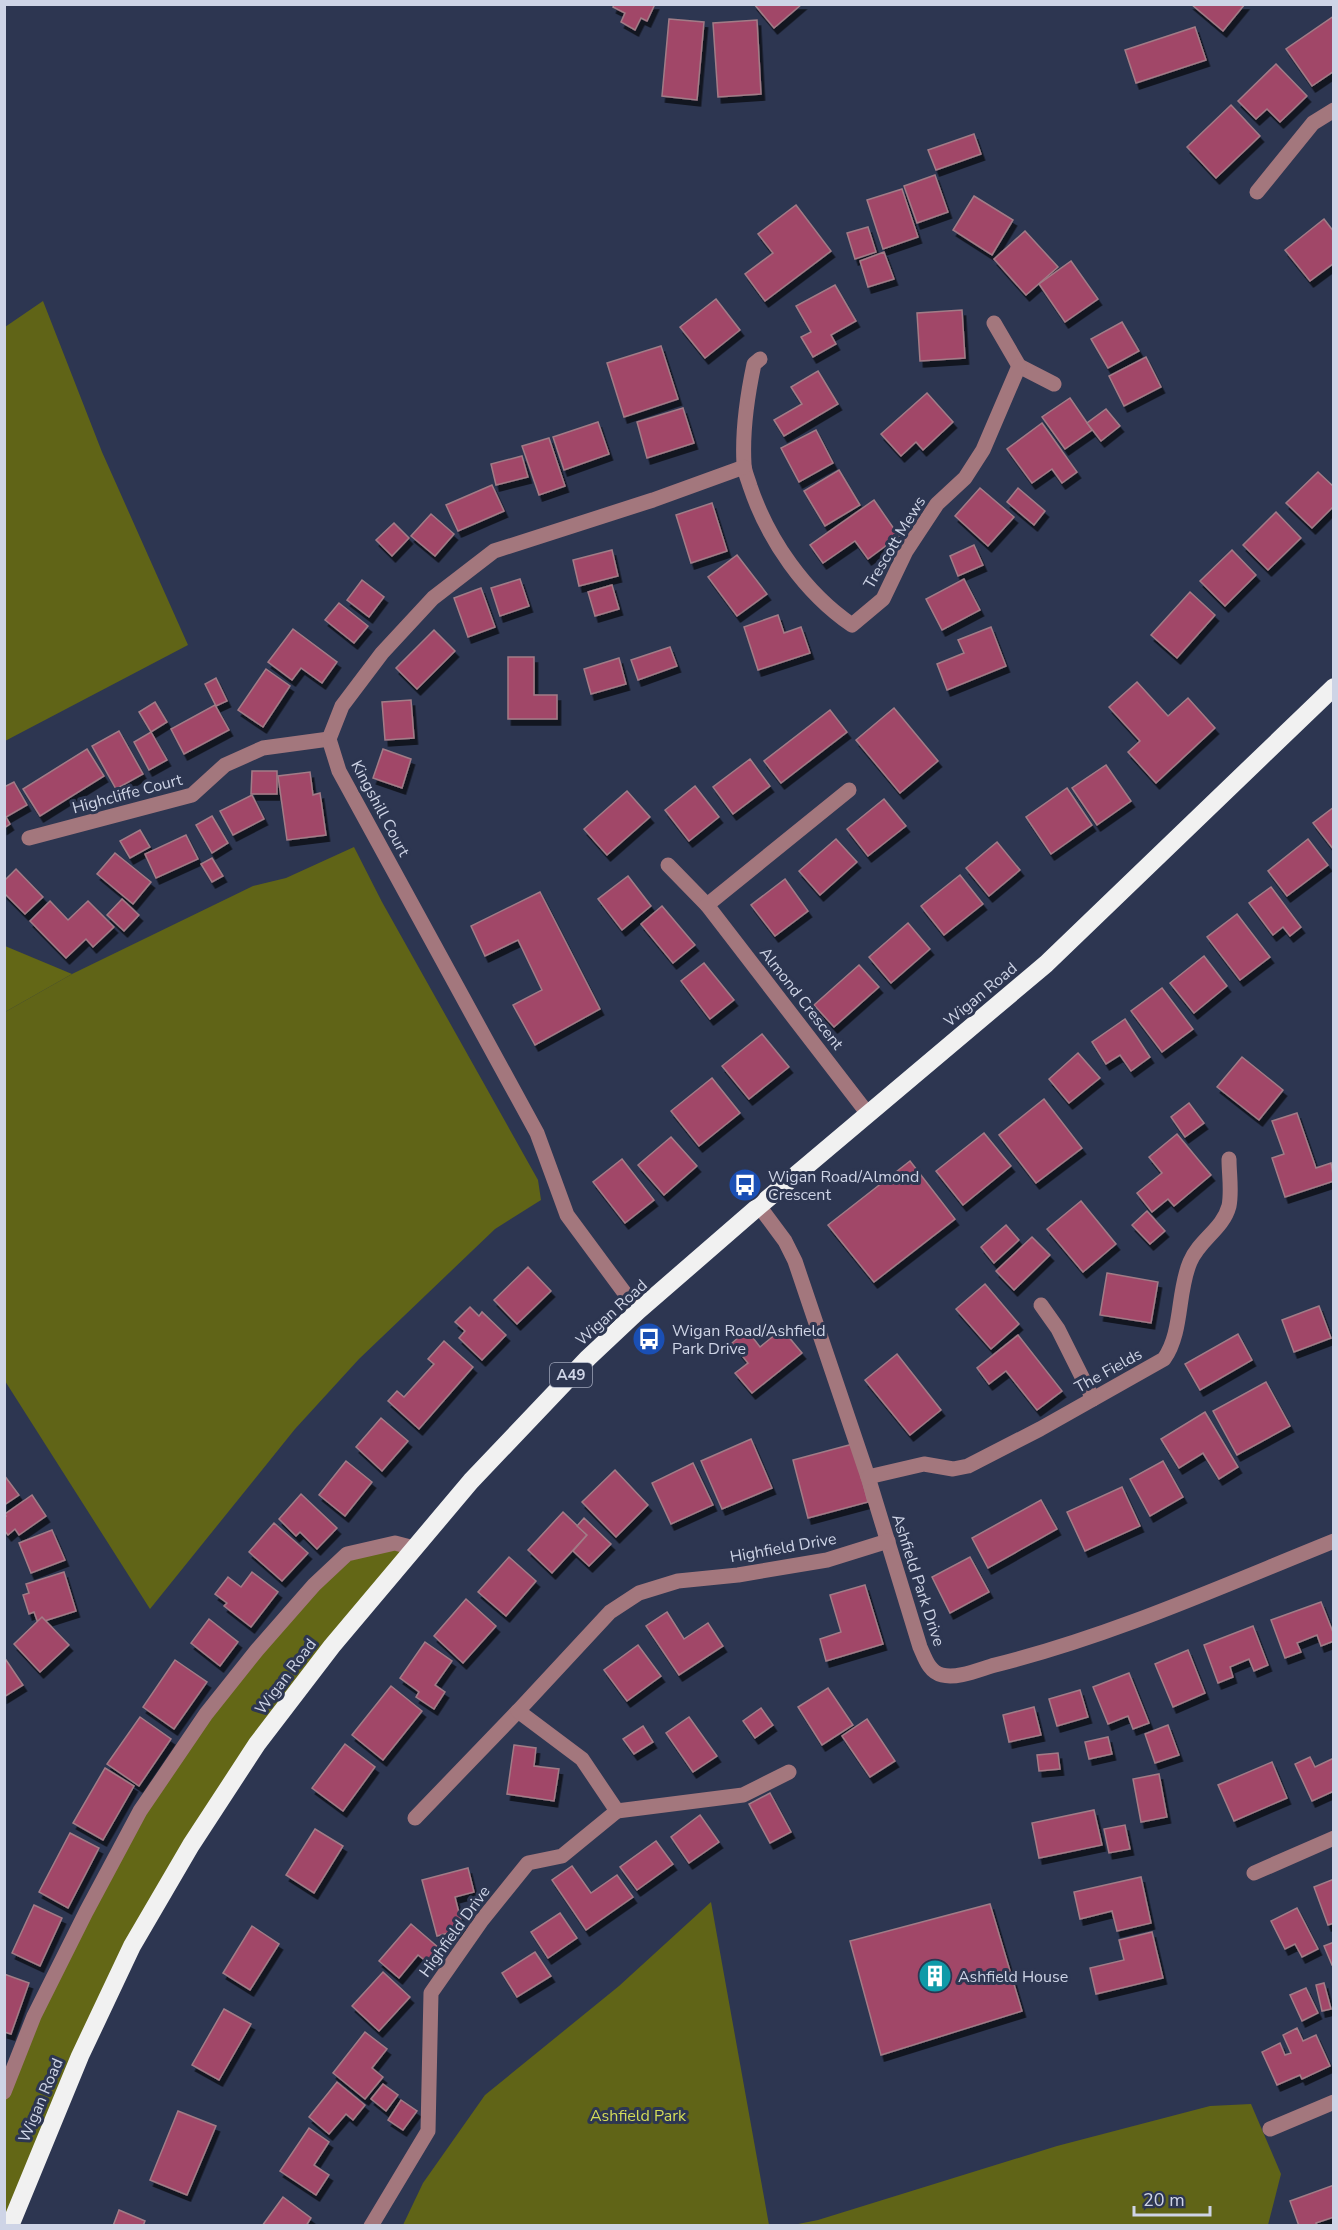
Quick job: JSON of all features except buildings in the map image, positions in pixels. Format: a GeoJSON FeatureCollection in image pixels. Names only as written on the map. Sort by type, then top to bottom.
{"type":"FeatureCollection","features":[{"type":"Feature","properties":{"kind":"highway","name":"Wigan Road"},"geometry":{"type":"LineString","coordinates":[[10,2226],[80,2056],[132,1946],[191,1845],[264,1735],[332,1646],[414,1548],[529,1418],[638,1311],[1046,964],[1334,687]]}},
{"type":"Feature","properties":{"kind":"street"},"geometry":{"type":"LineString","coordinates":[[1257,192],[1313,123],[1334,110]]}},
{"type":"Feature","properties":{"kind":"street"},"geometry":{"type":"LineString","coordinates":[[994,323],[1019,366],[1054,384]]}},
{"type":"Feature","properties":{"kind":"street"},"geometry":{"type":"LineString","coordinates":[[329,740],[342,706],[382,653],[433,598],[494,551],[653,500],[744,466],[745,411],[754,364],[760,359]]}},
{"type":"Feature","properties":{"kind":"street","name":"Trescott Mews"},"geometry":{"type":"LineString","coordinates":[[744,466],[758,510],[783,552],[831,610],[852,625],[883,599],[906,552],[937,504],[965,478],[983,450],[1019,366]]}},
{"type":"Feature","properties":{"kind":"street","name":"Highcliffe Court"},"geometry":{"type":"LineString","coordinates":[[28,838],[192,795],[225,765],[263,748],[329,740]]}},
{"type":"Feature","properties":{"kind":"street","name":"Kingshill Court"},"geometry":{"type":"LineString","coordinates":[[329,740],[339,771],[537,1133],[567,1215],[638,1311]]}},
{"type":"Feature","properties":{"kind":"street"},"geometry":{"type":"LineString","coordinates":[[707,905],[849,790]]}},
{"type":"Feature","properties":{"kind":"street","name":"Almond Crescent"},"geometry":{"type":"LineString","coordinates":[[668,865],[707,905],[868,1114]]}},
{"type":"Feature","properties":{"kind":"street","name":"The Fields"},"geometry":{"type":"LineString","coordinates":[[868,1477],[924,1464],[959,1469],[1040,1429],[1160,1362],[1172,1346],[1189,1263],[1202,1242],[1218,1227],[1229,1206],[1228,1159]]}},
{"type":"Feature","properties":{"kind":"street","name":"Ashfield Park Drive"},"geometry":{"type":"LineString","coordinates":[[759,1206],[785,1241],[795,1261],[868,1477],[920,1647],[932,1669],[939,1674],[946,1676],[1048,1652],[1334,1541]]}},
{"type":"Feature","properties":{"kind":"street"},"geometry":{"type":"LineString","coordinates":[[1041,1305],[1058,1329],[1093,1400]]}},
{"type":"Feature","properties":{"kind":"street","name":"Highfield Drive"},"geometry":{"type":"LineString","coordinates":[[415,1818],[610,1612],[639,1593],[678,1581],[738,1575],[818,1562],[888,1541]]}},
{"type":"Feature","properties":{"kind":"street"},"geometry":{"type":"LineString","coordinates":[[4,2092],[34,2016],[140,1811],[207,1714],[257,1650],[306,1593],[347,1554],[395,1544],[414,1548]]}},
{"type":"Feature","properties":{"kind":"street"},"geometry":{"type":"LineString","coordinates":[[518,1711],[582,1759],[617,1811],[743,1795],[789,1772]]}},
{"type":"Feature","properties":{"kind":"street","name":"Highfield Drive"},"geometry":{"type":"LineString","coordinates":[[371,2226],[428,2131],[430,1993],[482,1920],[528,1863],[562,1856],[617,1811]]}},
{"type":"Feature","properties":{"kind":"street"},"geometry":{"type":"LineString","coordinates":[[1254,1873],[1334,1838]]}},
{"type":"Feature","properties":{"kind":"street"},"geometry":{"type":"LineString","coordinates":[[1270,2129],[1334,2102]]}},
{"type":"Feature","properties":{"kind":"green space"},"geometry":{"type":"Polygon","coordinates":[[[43,301],[102,452],[188,645],[5,741],[5,327],[43,301]]]}},
{"type":"Feature","properties":{"kind":"green space"},"geometry":{"type":"Polygon","coordinates":[[[354,847],[382,902],[538,1180],[541,1200],[495,1229],[359,1359],[295,1429],[150,1609],[5,1381],[5,1012],[72,974],[253,886],[286,878],[354,847]]]}},
{"type":"Feature","properties":{"kind":"green space","name":"Ashfield Park"},"geometry":{"type":"Polygon","coordinates":[[[711,1902],[769,2225],[403,2225],[423,2183],[485,2095],[619,1986],[711,1902]]]}},
{"type":"Feature","properties":{"kind":"green space"},"geometry":{"type":"Polygon","coordinates":[[[1251,2104],[1281,2174],[1268,2225],[788,2226],[818,2220],[1057,2146],[1210,2106],[1251,2104]]]}},
{"type":"Feature","properties":{"kind":"shaded area"},"geometry":{"type":"Polygon","coordinates":[[[5,946],[72,974],[5,1012],[5,946]]]}},
{"type":"Feature","properties":{"kind":"shaded area"},"geometry":{"type":"Polygon","coordinates":[[[414,1548],[191,1845],[4,2225],[4,2092],[86,1912],[206,1714],[347,1554],[414,1548]]]}},
{"type":"Feature","properties":{"kind":"place","name":"Wigan Road/Almond Crescent"},"geometry":{"type":"Point","coordinates":[745,1185]}},
{"type":"Feature","properties":{"kind":"place","name":"Wigan Road/Ashfield Park Drive"},"geometry":{"type":"Point","coordinates":[649,1339]}},
{"type":"Feature","properties":{"kind":"place","name":"Ashfield House"},"geometry":{"type":"Point","coordinates":[935,1976]}}]}
